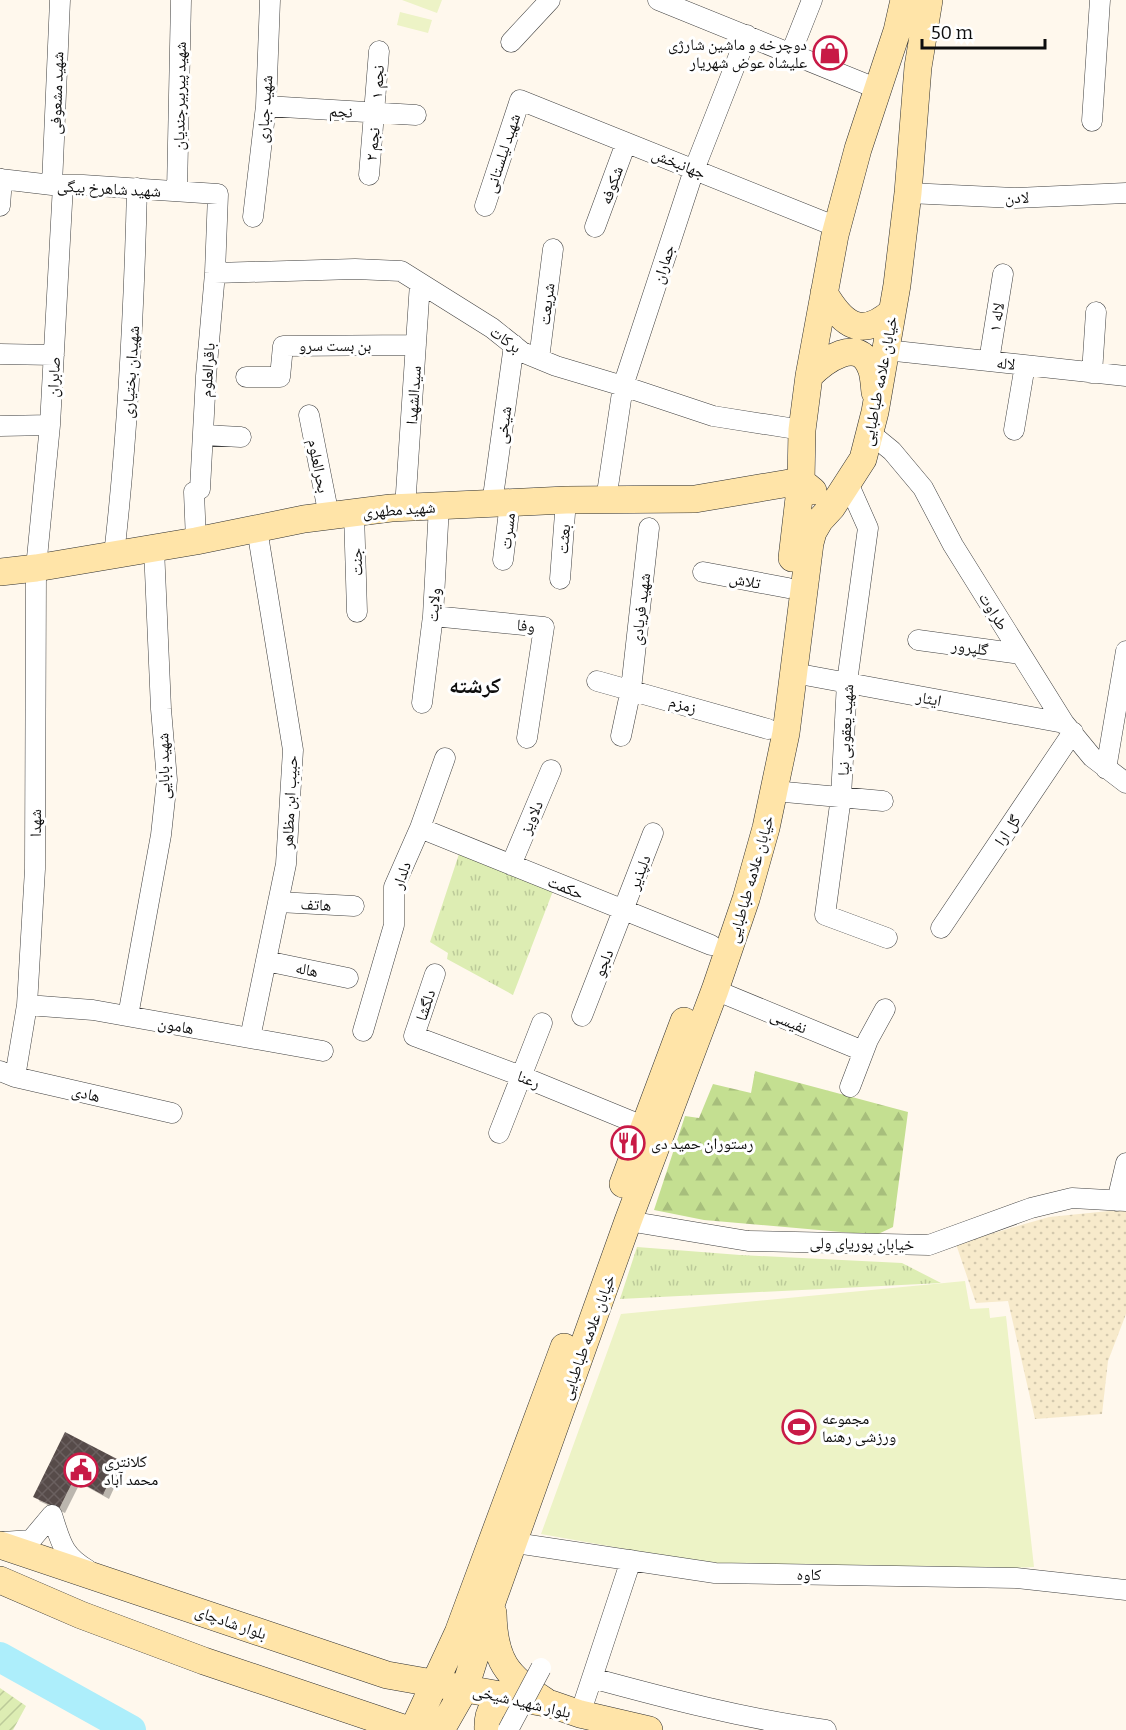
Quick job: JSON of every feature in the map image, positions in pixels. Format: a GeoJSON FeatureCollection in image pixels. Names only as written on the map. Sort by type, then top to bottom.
{"type":"FeatureCollection","features":[{"type":"Feature","properties":{"kind":"street","name":"شهید مشعوفی"},"geometry":{"type":"LineString","coordinates":[[58,185],[60,0]]}},
{"type":"Feature","properties":{"kind":"street","name":"شهید پیربیرجندیان"},"geometry":{"type":"LineString","coordinates":[[177,191],[181,0]]}},
{"type":"Feature","properties":{"kind":"street","name":"شهید جباری"},"geometry":{"type":"LineString","coordinates":[[254,217],[266,106],[270,0]]}},
{"type":"Feature","properties":{"kind":"street"},"geometry":{"type":"LineString","coordinates":[[511,42],[549,0]]}},
{"type":"Feature","properties":{"kind":"street"},"geometry":{"type":"LineString","coordinates":[[658,0],[878,88]]}},
{"type":"Feature","properties":{"kind":"street"},"geometry":{"type":"LineString","coordinates":[[791,52],[812,0]]}},
{"type":"Feature","properties":{"kind":"street","name":"خیابان علامه طباطبایی"},"geometry":{"type":"LineString","coordinates":[[786,671],[788,588],[801,481],[802,430],[809,376],[837,226],[904,0]]}},
{"type":"Feature","properties":{"kind":"street","name":"خیابان علامه طباطبایی"},"geometry":{"type":"LineString","coordinates":[[441,1730],[465,1688],[493,1599],[503,1541],[602,1243],[652,1130],[720,949],[746,899],[810,543],[820,520],[832,507],[864,459],[877,402],[908,193],[918,67],[929,0]]}},
{"type":"Feature","properties":{"kind":"street"},"geometry":{"type":"LineString","coordinates":[[1092,121],[1100,0]]}},
{"type":"Feature","properties":{"kind":"street","name":"جماران"},"geometry":{"type":"LineString","coordinates":[[606,500],[623,386],[694,170],[747,35]]}},
{"type":"Feature","properties":{"kind":"street","name":"نجم ۱"},"geometry":{"type":"LineString","coordinates":[[375,113],[379,51]]}},
{"type":"Feature","properties":{"kind":"street","name":"جهانبخش"},"geometry":{"type":"LineString","coordinates":[[520,100],[837,226]]}},
{"type":"Feature","properties":{"kind":"street","name":"شهید لیلستانی"},"geometry":{"type":"LineString","coordinates":[[485,206],[520,100]]}},
{"type":"Feature","properties":{"kind":"street","name":"نجم"},"geometry":{"type":"LineString","coordinates":[[266,106],[416,116]]}},
{"type":"Feature","properties":{"kind":"street","name":"نجم ۲"},"geometry":{"type":"LineString","coordinates":[[369,176],[375,113]]}},
{"type":"Feature","properties":{"kind":"street","name":"شکوفه"},"geometry":{"type":"LineString","coordinates":[[595,227],[626,142]]}},
{"type":"Feature","properties":{"kind":"street","name":"شهید شاهرخ بیگی"},"geometry":{"type":"LineString","coordinates":[[1,179],[58,185],[218,194]]}},
{"type":"Feature","properties":{"kind":"street"},"geometry":{"type":"LineString","coordinates":[[0,206],[1,179]]}},
{"type":"Feature","properties":{"kind":"street","name":"صابران"},"geometry":{"type":"LineString","coordinates":[[36,568],[50,425],[58,185]]}},
{"type":"Feature","properties":{"kind":"street","name":"شهیدان بختیاری"},"geometry":{"type":"LineString","coordinates":[[114,555],[127,420],[134,311],[137,188]]}},
{"type":"Feature","properties":{"kind":"street","name":"لادن"},"geometry":{"type":"LineString","coordinates":[[908,193],[1015,198],[1126,193]]}},
{"type":"Feature","properties":{"kind":"street","name":"باقرالعلوم"},"geometry":{"type":"LineString","coordinates":[[196,541],[194,492],[200,489],[206,376],[215,273],[218,194]]}},
{"type":"Feature","properties":{"kind":"street","name":"شریعت"},"geometry":{"type":"LineString","coordinates":[[539,359],[553,249]]}},
{"type":"Feature","properties":{"kind":"street","name":"برکات"},"geometry":{"type":"LineString","coordinates":[[215,273],[355,269],[401,271],[492,328],[522,352],[556,366],[713,416],[802,430]]}},
{"type":"Feature","properties":{"kind":"street","name":"لاله ۱"},"geometry":{"type":"LineString","coordinates":[[989,361],[1003,274]]}},
{"type":"Feature","properties":{"kind":"street","name":"سیدالشهدا"},"geometry":{"type":"LineString","coordinates":[[405,508],[420,283]]}},
{"type":"Feature","properties":{"kind":"street"},"geometry":{"type":"LineString","coordinates":[[824,293],[835,311],[852,325],[872,326],[892,312]]}},
{"type":"Feature","properties":{"kind":"street"},"geometry":{"type":"LineString","coordinates":[[1092,373],[1096,312]]}},
{"type":"Feature","properties":{"kind":"street","name":"بن بست سرو"},"geometry":{"type":"LineString","coordinates":[[246,377],[280,377],[283,346],[416,345]]}},
{"type":"Feature","properties":{"kind":"street","name":"شیخی"},"geometry":{"type":"LineString","coordinates":[[501,503],[514,345]]}},
{"type":"Feature","properties":{"kind":"street","name":"لاله"},"geometry":{"type":"LineString","coordinates":[[886,350],[1126,376]]}},
{"type":"Feature","properties":{"kind":"street"},"geometry":{"type":"LineString","coordinates":[[0,354],[54,354]]}},
{"type":"Feature","properties":{"kind":"street"},"geometry":{"type":"LineString","coordinates":[[809,376],[821,364],[839,354],[855,354],[863,357],[871,368],[877,402]]}},
{"type":"Feature","properties":{"kind":"street"},"geometry":{"type":"LineString","coordinates":[[1014,430],[1025,365]]}},
{"type":"Feature","properties":{"kind":"street","name":"بحرالعلوم"},"geometry":{"type":"LineString","coordinates":[[309,415],[342,515]]}},
{"type":"Feature","properties":{"kind":"street"},"geometry":{"type":"LineString","coordinates":[[0,426],[50,425]]}},
{"type":"Feature","properties":{"kind":"street","name":"طراوت"},"geometry":{"type":"LineString","coordinates":[[870,433],[892,451],[923,488],[953,545],[1068,728],[1092,757],[1126,783]]}},
{"type":"Feature","properties":{"kind":"street"},"geometry":{"type":"LineString","coordinates":[[204,435],[241,437]]}},
{"type":"Feature","properties":{"kind":"street"},"geometry":{"type":"LineString","coordinates":[[801,481],[809,489],[819,494],[830,494],[840,490],[848,483]]}},
{"type":"Feature","properties":{"kind":"street","name":"شهید مطهری"},"geometry":{"type":"LineString","coordinates":[[0,572],[114,555],[342,515],[405,508],[566,500],[695,500],[801,481]]}},
{"type":"Feature","properties":{"kind":"street","name":"شهید یعقوبی نیا"},"geometry":{"type":"LineString","coordinates":[[848,483],[868,528],[847,682],[841,798],[825,915],[887,938]]}},
{"type":"Feature","properties":{"kind":"street","name":"بعثت"},"geometry":{"type":"LineString","coordinates":[[560,579],[566,500]]}},
{"type":"Feature","properties":{"kind":"street","name":"مسرت"},"geometry":{"type":"LineString","coordinates":[[501,503],[503,560]]}},
{"type":"Feature","properties":{"kind":"street","name":"ولایت"},"geometry":{"type":"LineString","coordinates":[[422,703],[433,615],[439,506]]}},
{"type":"Feature","properties":{"kind":"street","name":"جنت"},"geometry":{"type":"LineString","coordinates":[[342,515],[357,612]]}},
{"type":"Feature","properties":{"kind":"street","name":"شهید فریادی"},"geometry":{"type":"LineString","coordinates":[[621,736],[631,689],[649,528]]}},
{"type":"Feature","properties":{"kind":"street","name":"حبیب ابن مظاهر"},"geometry":{"type":"LineString","coordinates":[[250,1038],[286,864],[293,750],[257,529]]}},
{"type":"Feature","properties":{"kind":"street","name":"شهید بابایی"},"geometry":{"type":"LineString","coordinates":[[128,1016],[161,835],[167,780],[161,709],[154,548]]}},
{"type":"Feature","properties":{"kind":"street","name":"شهدا"},"geometry":{"type":"LineString","coordinates":[[7,1074],[27,1005],[35,869],[36,568]]}},
{"type":"Feature","properties":{"kind":"street","name":"تلاش"},"geometry":{"type":"LineString","coordinates":[[703,572],[788,588]]}},
{"type":"Feature","properties":{"kind":"street","name":"وفا"},"geometry":{"type":"LineString","coordinates":[[433,615],[544,627],[527,738]]}},
{"type":"Feature","properties":{"kind":"street","name":"گلپرور"},"geometry":{"type":"LineString","coordinates":[[918,640],[1021,654]]}},
{"type":"Feature","properties":{"kind":"street"},"geometry":{"type":"LineString","coordinates":[[1106,769],[1126,651]]}},
{"type":"Feature","properties":{"kind":"street","name":"ایثار"},"geometry":{"type":"LineString","coordinates":[[786,671],[1068,728]]}},
{"type":"Feature","properties":{"kind":"street","name":"زمزم"},"geometry":{"type":"LineString","coordinates":[[597,681],[777,731]]}},
{"type":"Feature","properties":{"kind":"street","name":"گل ارا"},"geometry":{"type":"LineString","coordinates":[[941,928],[1068,728]]}},
{"type":"Feature","properties":{"kind":"street","name":"دلدار"},"geometry":{"type":"LineString","coordinates":[[363,1031],[394,925],[394,887],[420,828],[445,758]]}},
{"type":"Feature","properties":{"kind":"street","name":"دلاویز"},"geometry":{"type":"LineString","coordinates":[[511,865],[551,770]]}},
{"type":"Feature","properties":{"kind":"street"},"geometry":{"type":"LineString","coordinates":[[765,788],[883,801]]}},
{"type":"Feature","properties":{"kind":"street","name":"حکمت"},"geometry":{"type":"LineString","coordinates":[[420,828],[720,949]]}},
{"type":"Feature","properties":{"kind":"street","name":"دلپذیر"},"geometry":{"type":"LineString","coordinates":[[624,910],[653,833]]}},
{"type":"Feature","properties":{"kind":"street","name":"هاتف"},"geometry":{"type":"LineString","coordinates":[[278,902],[354,906]]}},
{"type":"Feature","properties":{"kind":"street","name":"دلجو"},"geometry":{"type":"LineString","coordinates":[[582,1016],[624,910]]}},
{"type":"Feature","properties":{"kind":"street","name":"هاله"},"geometry":{"type":"LineString","coordinates":[[266,961],[348,978]]}},
{"type":"Feature","properties":{"kind":"street","name":"دلگشا"},"geometry":{"type":"LineString","coordinates":[[414,1036],[435,974]]}},
{"type":"Feature","properties":{"kind":"street","name":"نفیسی"},"geometry":{"type":"LineString","coordinates":[[706,987],[863,1051]]}},
{"type":"Feature","properties":{"kind":"street","name":"هامون"},"geometry":{"type":"LineString","coordinates":[[27,1005],[93,1010],[323,1051]]}},
{"type":"Feature","properties":{"kind":"street"},"geometry":{"type":"LineString","coordinates":[[850,1087],[863,1051],[885,1010]]}},
{"type":"Feature","properties":{"kind":"street"},"geometry":{"type":"LineString","coordinates":[[499,1133],[542,1023]]}},
{"type":"Feature","properties":{"kind":"street","name":"رعنا"},"geometry":{"type":"LineString","coordinates":[[414,1036],[521,1076],[652,1130]]}},
{"type":"Feature","properties":{"kind":"street","name":"هادی"},"geometry":{"type":"LineString","coordinates":[[7,1074],[172,1113]]}},
{"type":"Feature","properties":{"kind":"street","name":"خیابان علامه طباطبایی"},"geometry":{"type":"LineString","coordinates":[[411,1730],[436,1683],[503,1541],[628,1221],[652,1130]]}},
{"type":"Feature","properties":{"kind":"street"},"geometry":{"type":"LineString","coordinates":[[1122,1201],[1126,1163]]}},
{"type":"Feature","properties":{"kind":"street","name":"خیابان پوریای ولی"},"geometry":{"type":"LineString","coordinates":[[628,1221],[747,1241],[929,1245],[1031,1208],[1072,1198],[1122,1201]]}},
{"type":"Feature","properties":{"kind":"street"},"geometry":{"type":"LineString","coordinates":[[0,1544],[31,1540],[52,1515],[60,1543],[68,1554],[79,1564],[105,1580]]}},
{"type":"Feature","properties":{"kind":"street","name":"کاوه"},"geometry":{"type":"LineString","coordinates":[[503,1541],[715,1572],[1016,1578],[1126,1590]]}},
{"type":"Feature","properties":{"kind":"street","name":"بلوار شادچای"},"geometry":{"type":"LineString","coordinates":[[0,1544],[387,1675],[465,1688]]}},
{"type":"Feature","properties":{"kind":"street"},"geometry":{"type":"LineString","coordinates":[[580,1714],[631,1560]]}},
{"type":"Feature","properties":{"kind":"street"},"geometry":{"type":"LineString","coordinates":[[0,1580],[81,1616],[204,1661],[411,1730]]}},
{"type":"Feature","properties":{"kind":"street"},"geometry":{"type":"LineString","coordinates":[[493,1599],[493,1636],[499,1655],[510,1674],[525,1688],[551,1704]]}},
{"type":"Feature","properties":{"kind":"street"},"geometry":{"type":"LineString","coordinates":[[508,1730],[541,1668]]}},
{"type":"Feature","properties":{"kind":"street"},"geometry":{"type":"LineString","coordinates":[[592,1678],[686,1703],[826,1730]]}},
{"type":"Feature","properties":{"kind":"street","name":"بلوار شهید شیخی"},"geometry":{"type":"LineString","coordinates":[[465,1688],[551,1704],[580,1714],[648,1730]]}},
{"type":"Feature","properties":{"kind":"street"},"geometry":{"type":"LineString","coordinates":[[488,1730],[487,1717],[494,1706],[510,1698]]}},
{"type":"Feature","properties":{"kind":"shaded area"},"geometry":{"type":"Polygon","coordinates":[[[1126,1211],[1126,1314],[1108,1361],[1102,1414],[1035,1419],[1008,1301],[976,1303],[956,1244],[1049,1217],[1126,1211]]]}},
{"type":"Feature","properties":{"kind":"green space"},"geometry":{"type":"Polygon","coordinates":[[[402,0],[442,0],[437,13],[402,0]]]}},
{"type":"Feature","properties":{"kind":"green space"},"geometry":{"type":"Polygon","coordinates":[[[400,12],[432,20],[428,33],[397,25],[400,12]]]}},
{"type":"Feature","properties":{"kind":"green space"},"geometry":{"type":"Polygon","coordinates":[[[459,854],[553,891],[513,995],[447,959],[448,953],[430,942],[459,854]]]}},
{"type":"Feature","properties":{"kind":"green space"},"geometry":{"type":"Polygon","coordinates":[[[755,1071],[908,1112],[893,1227],[876,1235],[704,1220],[654,1210],[685,1116],[699,1118],[713,1084],[751,1093],[755,1071]]]}},
{"type":"Feature","properties":{"kind":"green space"},"geometry":{"type":"Polygon","coordinates":[[[637,1247],[902,1263],[941,1283],[620,1299],[637,1247]]]}},
{"type":"Feature","properties":{"kind":"green space","name":"مجموعه ورزشی رهنما"},"geometry":{"type":"Polygon","coordinates":[[[965,1281],[970,1309],[989,1308],[990,1318],[1006,1316],[1034,1567],[788,1578],[541,1534],[621,1314],[965,1281]]]}},
{"type":"Feature","properties":{"kind":"green space"},"geometry":{"type":"Polygon","coordinates":[[[0,1688],[26,1706],[13,1730],[0,1730],[0,1688]]]}},
{"type":"Feature","properties":{"kind":"building","name":"کلانتری محمد آباد"},"geometry":{"type":"Polygon","coordinates":[[[65,1432],[119,1460],[103,1495],[74,1479],[59,1509],[33,1497],[65,1432]]]}},
{"type":"Feature","properties":{"kind":"waterway"},"geometry":{"type":"LineString","coordinates":[[0,1657],[131,1730]]}},
{"type":"Feature","properties":{"kind":"place","name":"دوچرخه و ماشین شارژی علیشاه عوض شهریار"},"geometry":{"type":"Point","coordinates":[830,53]}},
{"type":"Feature","properties":{"kind":"place","name":"رستوران حمید دی"},"geometry":{"type":"Point","coordinates":[628,1143]}},
{"type":"Feature","properties":{"kind":"place","name":"مجموعه ورزشی رهنما"},"geometry":{"type":"Point","coordinates":[799,1427]}},
{"type":"Feature","properties":{"kind":"place","name":"کلانتری محمد آباد"},"geometry":{"type":"Point","coordinates":[81,1470]}},
{"type":"Feature","properties":{"kind":"district","name":"کرشته"},"geometry":{"type":"Point","coordinates":[475,685]}}]}
